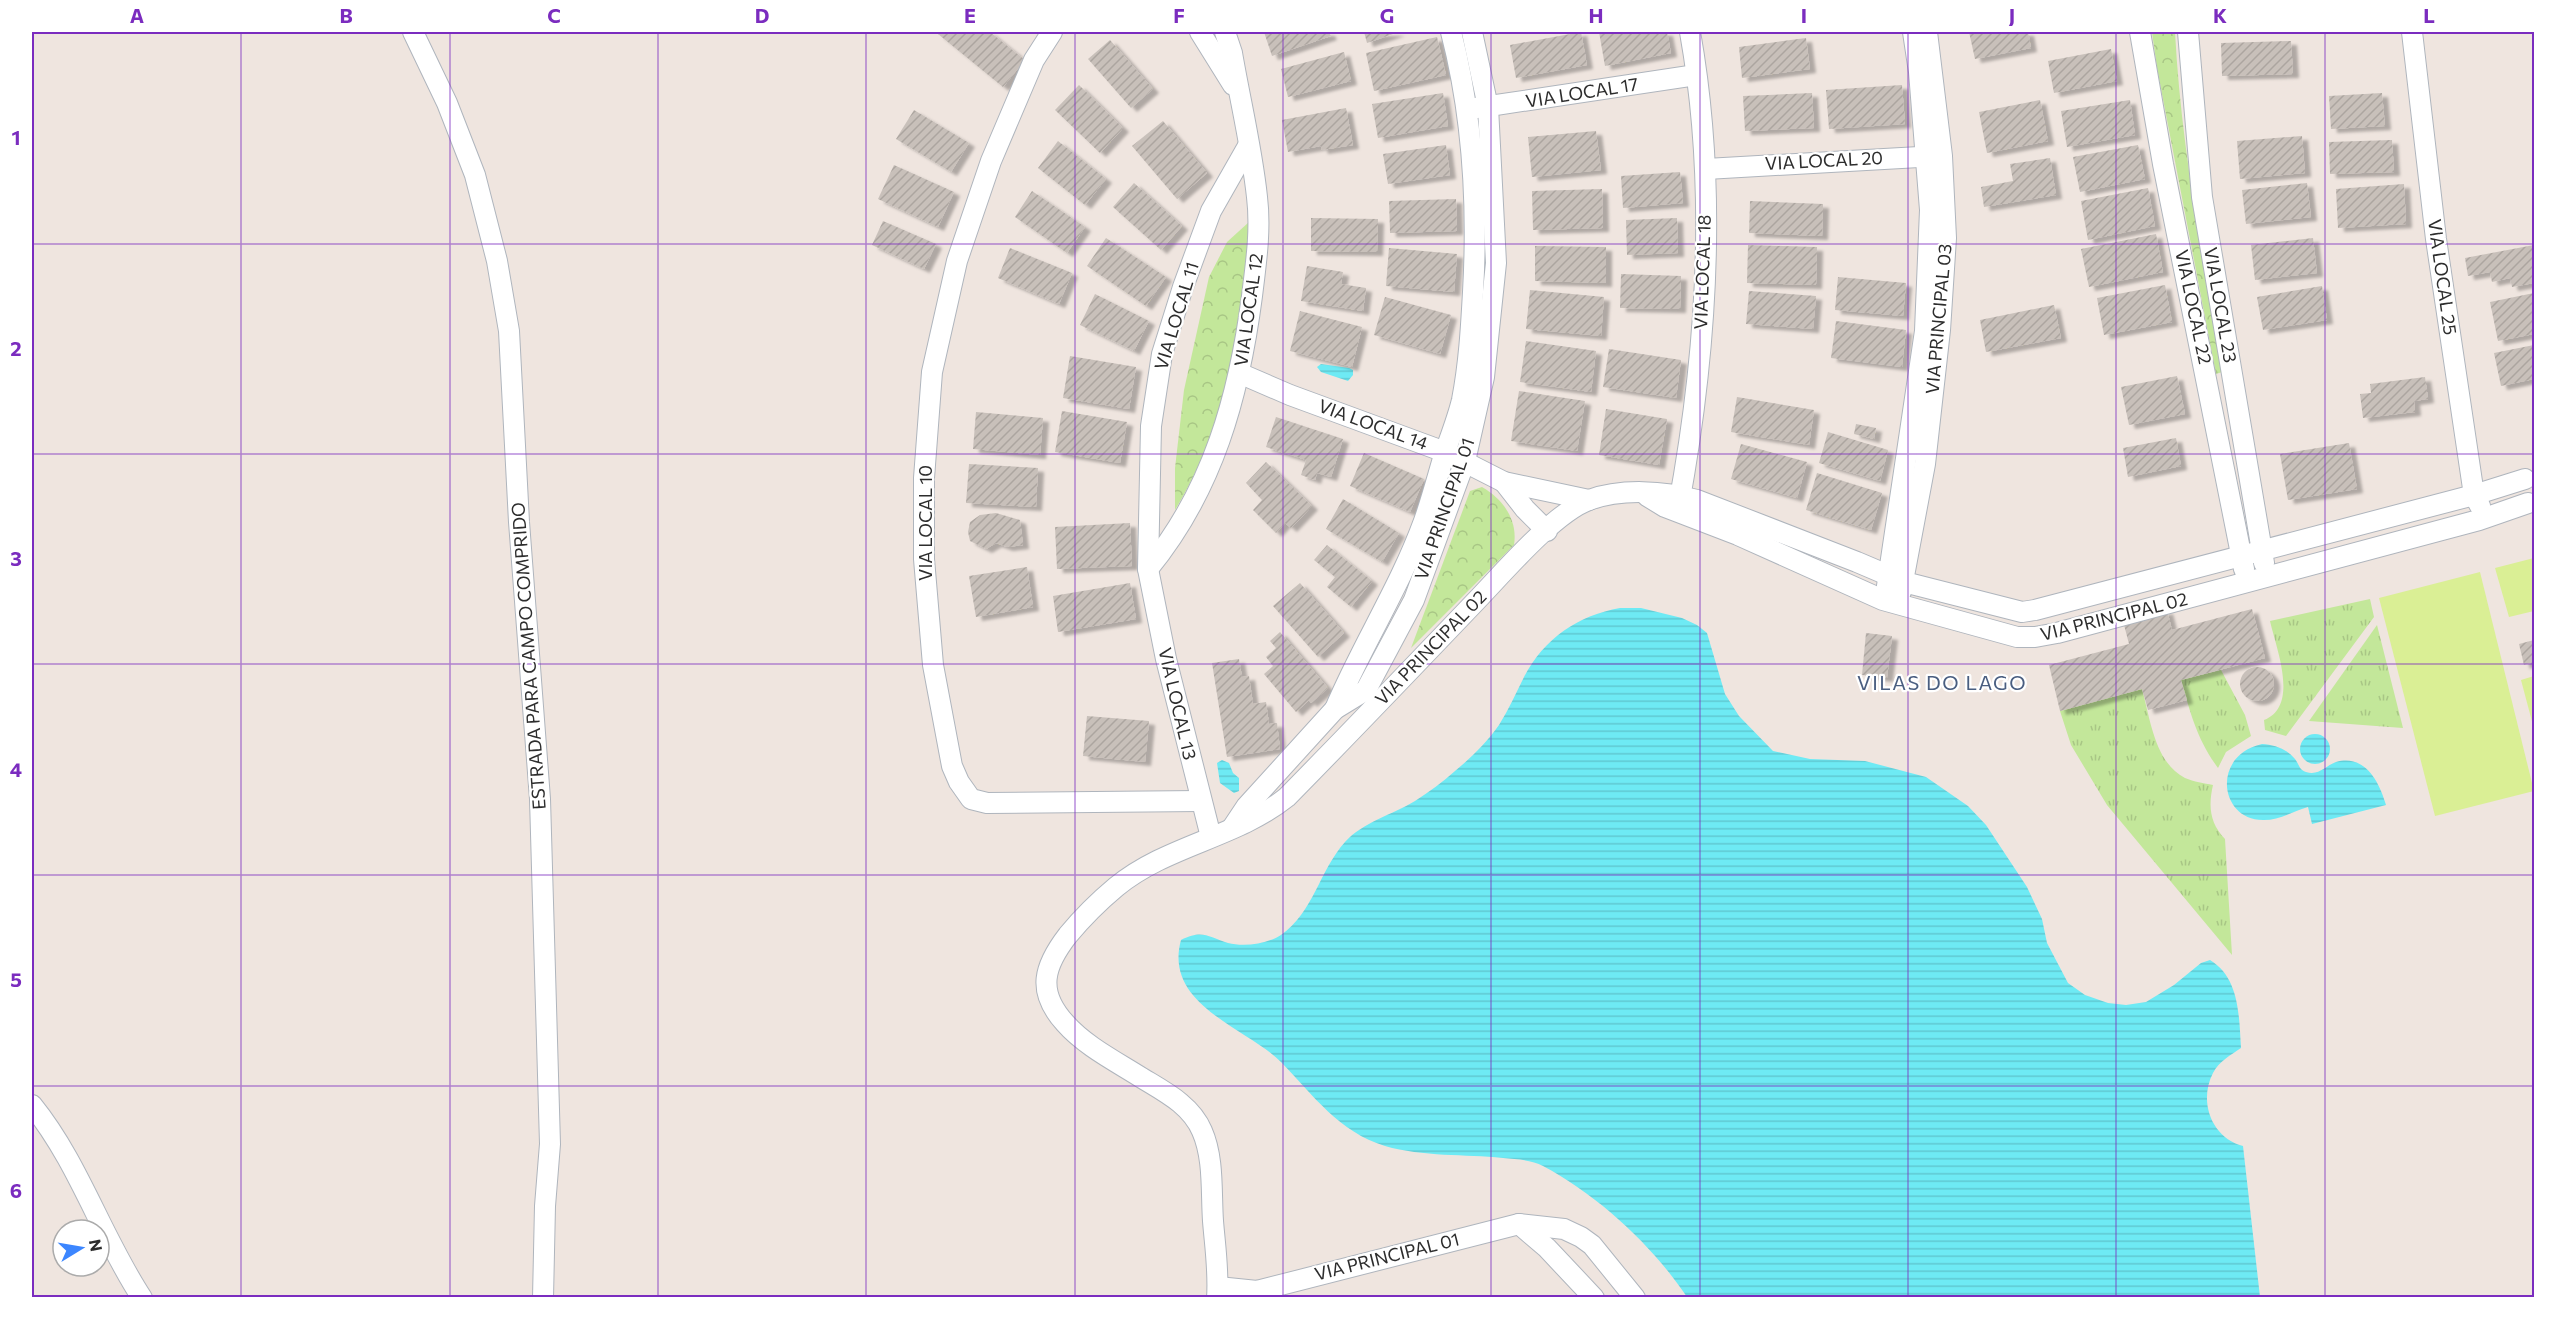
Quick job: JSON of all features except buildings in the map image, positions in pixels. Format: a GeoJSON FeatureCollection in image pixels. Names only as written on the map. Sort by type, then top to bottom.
{"type":"FeatureCollection","features":[{"type":"Feature","properties":{"kind":"street","name":"ESTRADA PARA CAMPO COMPRIDO"},"geometry":{"type":"LineString","coordinates":[[413,32],[447,102],[475,175],[497,261],[508,331],[540,811],[550,1144],[544,1217],[543,1298]]}},
{"type":"Feature","properties":{"kind":"street","name":"VIA LOCAL 10"},"geometry":{"type":"LineString","coordinates":[[1052,32],[1034,60],[992,161],[957,261],[932,372],[924,478],[924,559],[933,666],[952,766],[959,783],[971,799],[987,803],[1200,801]]}},
{"type":"Feature","properties":{"kind":"street"},"geometry":{"type":"LineString","coordinates":[[1200,32],[1239,95]]}},
{"type":"Feature","properties":{"kind":"street","name":"VIA LOCAL 12"},"geometry":{"type":"LineString","coordinates":[[1148,569],[1169,544],[1202,484],[1225,430],[1239,373],[1258,246],[1257,196],[1232,53],[1225,32]]}},
{"type":"Feature","properties":{"kind":"street","name":"VIA PRINCIPAL 01"},"geometry":{"type":"LineString","coordinates":[[1335,709],[1350,674],[1395,590],[1423,522],[1461,401],[1471,341],[1475,238],[1474,172],[1467,109],[1451,32]]}},
{"type":"Feature","properties":{"kind":"street","name":"VIA PRINCIPAL 01"},"geometry":{"type":"LineString","coordinates":[[1472,32],[1488,107],[1496,263],[1484,377],[1465,461],[1414,600],[1366,690],[1335,709],[1246,807],[1232,828],[1153,862],[1117,885],[1086,914],[1054,954],[1047,970],[1046,988],[1052,1007],[1066,1025],[1100,1051],[1174,1097],[1190,1113],[1202,1131],[1209,1155],[1217,1292],[1257,1291],[1519,1224],[1564,1229],[1581,1237],[1592,1245],[1635,1298]]}},
{"type":"Feature","properties":{"kind":"street","name":"VIA LOCAL 18"},"geometry":{"type":"LineString","coordinates":[[1679,504],[1696,386],[1706,277],[1706,169],[1690,32]]}},
{"type":"Feature","properties":{"kind":"street","name":"VIA PRINCIPAL 03"},"geometry":{"type":"LineString","coordinates":[[1891,602],[1925,464],[1940,330],[1946,238],[1912,32]]}},
{"type":"Feature","properties":{"kind":"street","name":"VIA PRINCIPAL 03"},"geometry":{"type":"LineString","coordinates":[[1927,32],[1933,155]]}},
{"type":"Feature","properties":{"kind":"street","name":"VIA LOCAL 22"},"geometry":{"type":"LineString","coordinates":[[2140,32],[2163,164],[2210,388],[2252,553],[2246,583]]}},
{"type":"Feature","properties":{"kind":"street","name":"VIA LOCAL 23"},"geometry":{"type":"LineString","coordinates":[[2188,32],[2202,197],[2234,386],[2252,553],[2267,577]]}},
{"type":"Feature","properties":{"kind":"street","name":"VIA LOCAL 25"},"geometry":{"type":"LineString","coordinates":[[2412,32],[2436,239],[2474,495],[2482,511],[2479,520]]}},
{"type":"Feature","properties":{"kind":"street","name":"VIA LOCAL 17"},"geometry":{"type":"LineString","coordinates":[[1467,109],[1696,75]]}},
{"type":"Feature","properties":{"kind":"street","name":"VIA LOCAL 11"},"geometry":{"type":"LineString","coordinates":[[1148,569],[1151,426],[1161,354],[1211,211],[1248,146]]}},
{"type":"Feature","properties":{"kind":"street","name":"VIA LOCAL 20"},"geometry":{"type":"LineString","coordinates":[[1706,169],[1933,155]]}},
{"type":"Feature","properties":{"kind":"street","name":"VIA LOCAL 14"},"geometry":{"type":"LineString","coordinates":[[1239,373],[1290,395],[1445,452],[1504,482],[1589,500]]}},
{"type":"Feature","properties":{"kind":"street"},"geometry":{"type":"LineString","coordinates":[[2210,388],[2234,386]]}},
{"type":"Feature","properties":{"kind":"street","name":"VIA PRINCIPAL 02"},"geometry":{"type":"LineString","coordinates":[[1679,504],[1708,504],[1897,579],[2022,612],[2474,495],[2530,472]]}},
{"type":"Feature","properties":{"kind":"street","name":"VIA PRINCIPAL 02"},"geometry":{"type":"LineString","coordinates":[[1232,828],[1251,822],[1287,797],[1546,531],[1568,511],[1589,500],[1615,494],[1642,493],[1679,504],[1738,535],[1891,602],[2003,633],[2035,637],[2531,506],[2524,492],[2530,472]]}},
{"type":"Feature","properties":{"kind":"street","name":"VIA LOCAL 14"},"geometry":{"type":"LineString","coordinates":[[1504,482],[1546,531]]}},
{"type":"Feature","properties":{"kind":"street","name":"VIA LOCAL 13"},"geometry":{"type":"LineString","coordinates":[[1148,569],[1200,801],[1211,837]]}},
{"type":"Feature","properties":{"kind":"street"},"geometry":{"type":"LineString","coordinates":[[32,1105],[52,1130],[121,1266],[142,1298]]}},
{"type":"Feature","properties":{"kind":"street"},"geometry":{"type":"LineString","coordinates":[[1519,1224],[1547,1248],[1594,1298]]}},
{"type":"Feature","properties":{"kind":"green space"},"geometry":{"type":"Polygon","coordinates":[[[2152,32],[2175,32],[2187,160],[2222,372],[2216,374],[2157,68],[2152,32]]]}},
{"type":"Feature","properties":{"kind":"green space"},"geometry":{"type":"Polygon","coordinates":[[[1249,222],[1238,334],[1221,407],[1193,477],[1175,510],[1175,468],[1184,390],[1209,277],[1227,242],[1249,222]]]}},
{"type":"Feature","properties":{"kind":"green space"},"geometry":{"type":"Polygon","coordinates":[[[1482,487],[1490,492],[1507,511],[1514,527],[1514,545],[1411,648],[1470,491],[1482,487]]]}},
{"type":"Feature","properties":{"kind":"green space"},"geometry":{"type":"Polygon","coordinates":[[[2534,558],[2534,611],[2509,617],[2495,568],[2534,558]]]}},
{"type":"Feature","properties":{"kind":"green space"},"geometry":{"type":"Polygon","coordinates":[[[2480,572],[2534,791],[2435,816],[2379,598],[2480,572]]]}},
{"type":"Feature","properties":{"kind":"green space"},"geometry":{"type":"Polygon","coordinates":[[[2370,599],[2374,617],[2286,736],[2265,730],[2264,720],[2275,713],[2281,702],[2283,690],[2283,675],[2270,621],[2370,599]]]}},
{"type":"Feature","properties":{"kind":"green space"},"geometry":{"type":"Polygon","coordinates":[[[2377,625],[2403,728],[2309,721],[2377,625]]]}},
{"type":"Feature","properties":{"kind":"green space"},"geometry":{"type":"Polygon","coordinates":[[[2221,670],[2245,715],[2251,736],[2226,752],[2218,768],[2200,737],[2181,680],[2221,670]]]}},
{"type":"Feature","properties":{"kind":"green space"},"geometry":{"type":"Polygon","coordinates":[[[2534,676],[2534,729],[2521,680],[2534,676]]]}},
{"type":"Feature","properties":{"kind":"green space"},"geometry":{"type":"Polygon","coordinates":[[[2142,689],[2155,739],[2167,762],[2185,778],[2213,785],[2211,800],[2213,821],[2225,839],[2232,955],[2107,805],[2071,745],[2060,711],[2142,689]]]}},
{"type":"Feature","properties":{"kind":"water"},"geometry":{"type":"Polygon","coordinates":[[[1321,364],[1349,368],[1353,370],[1353,375],[1348,381],[1321,372],[1317,367],[1321,364]]]}},
{"type":"Feature","properties":{"kind":"water"},"geometry":{"type":"Polygon","coordinates":[[[1620,608],[1641,608],[1682,618],[1707,633],[1725,694],[1739,716],[1773,751],[1810,759],[1865,761],[1926,777],[1968,806],[1986,825],[2027,887],[2042,919],[2047,943],[2068,983],[2085,995],[2108,1003],[2126,1005],[2146,1002],[2174,985],[2201,963],[2210,960],[2220,968],[2227,977],[2236,999],[2241,1048],[2222,1062],[2213,1073],[2207,1096],[2208,1107],[2216,1127],[2223,1135],[2243,1146],[2260,1297],[1687,1297],[1658,1259],[1623,1223],[1564,1178],[1529,1161],[1414,1152],[1399,1150],[1369,1140],[1340,1122],[1281,1062],[1212,1013],[1196,998],[1184,982],[1179,963],[1181,940],[1200,935],[1228,943],[1248,945],[1269,941],[1281,935],[1301,915],[1336,853],[1352,835],[1406,806],[1441,783],[1484,744],[1503,719],[1532,663],[1552,640],[1564,630],[1591,616],[1620,608]]]}},
{"type":"Feature","properties":{"kind":"water"},"geometry":{"type":"Polygon","coordinates":[[[2315,734],[2326,738],[2330,749],[2326,760],[2315,764],[2304,760],[2300,749],[2304,738],[2315,734]]]}},
{"type":"Feature","properties":{"kind":"water"},"geometry":{"type":"Polygon","coordinates":[[[2262,744],[2284,750],[2295,759],[2302,770],[2311,773],[2318,772],[2336,762],[2355,762],[2363,766],[2375,779],[2386,805],[2312,824],[2308,807],[2270,820],[2249,817],[2238,810],[2230,799],[2227,786],[2228,773],[2234,761],[2246,750],[2262,744]]]}},
{"type":"Feature","properties":{"kind":"water"},"geometry":{"type":"Polygon","coordinates":[[[1222,760],[1229,763],[1233,773],[1239,778],[1239,791],[1234,793],[1220,783],[1217,763],[1222,760]]]}},
{"type":"Feature","properties":{"kind":"district","name":"VILAS DO LAGO"},"geometry":{"type":"Point","coordinates":[1942,683]}}]}
